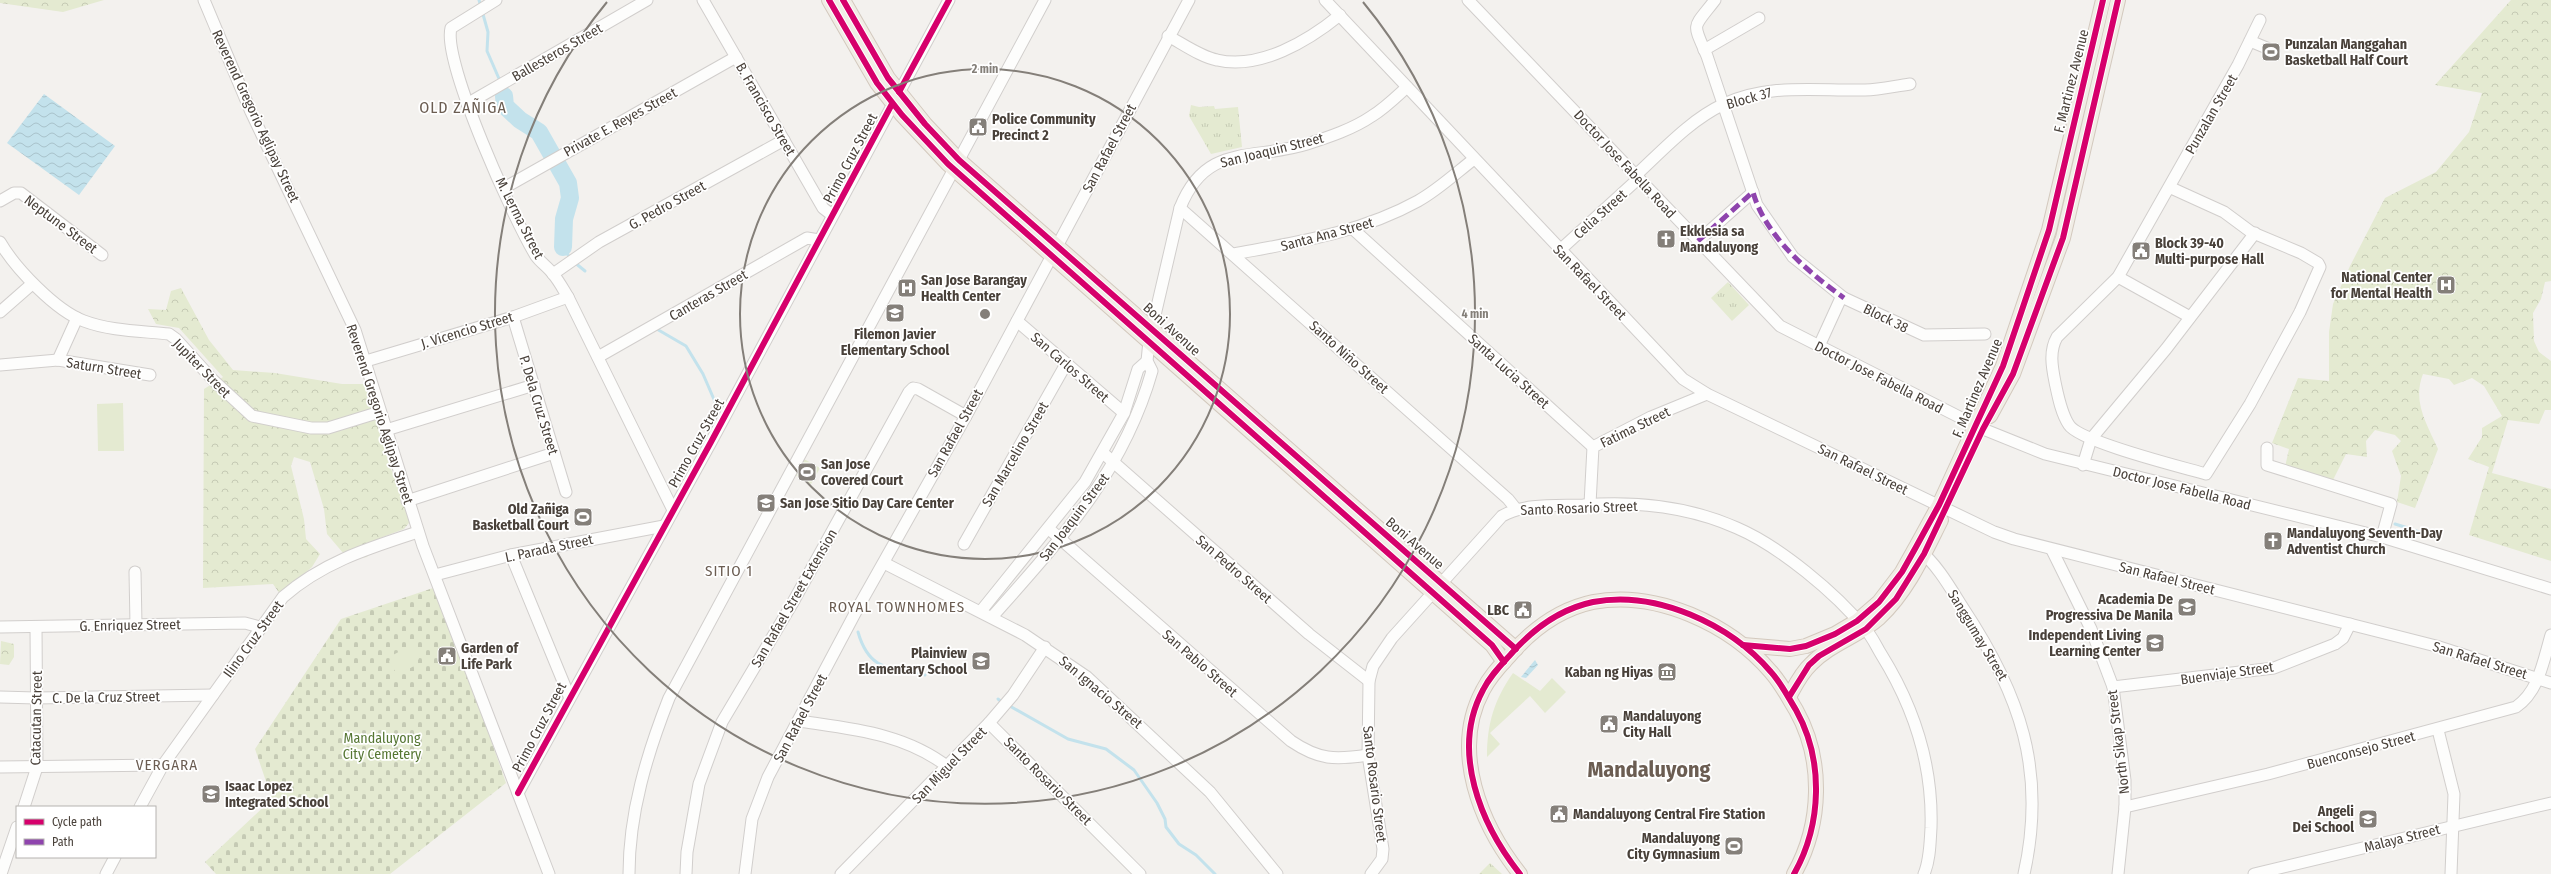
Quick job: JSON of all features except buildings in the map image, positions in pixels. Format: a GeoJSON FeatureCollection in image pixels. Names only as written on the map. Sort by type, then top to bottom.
{"type":"FeatureCollection","features":[{"type":"Feature","properties":{"kind":"main road","name":"Boni Avenue"},"geometry":{"type":"LineString","coordinates":[[829,0],[877,83],[931,131],[957,165],[1437,587],[1516,649]]}},
{"type":"Feature","properties":{"kind":"main road","name":"Boni Avenue"},"geometry":{"type":"LineString","coordinates":[[843,0],[888,78],[895,98]]}},
{"type":"Feature","properties":{"kind":"main road","name":"F. Martinez Avenue"},"geometry":{"type":"LineString","coordinates":[[1789,697],[1800,677],[1814,660],[1862,625],[1920,551],[1979,427],[2003,366],[2048,230],[2103,0]]}},
{"type":"Feature","properties":{"kind":"main road","name":"F. Martinez Avenue"},"geometry":{"type":"LineString","coordinates":[[1979,427],[2013,374],[2062,238],[2118,0]]}},
{"type":"Feature","properties":{"kind":"main road","name":"Boni Avenue"},"geometry":{"type":"LineString","coordinates":[[1437,587],[1492,645],[1504,662]]}},
{"type":"Feature","properties":{"kind":"main road"},"geometry":{"type":"LineString","coordinates":[[1520,874],[1504,853],[1490,828],[1478,800],[1468,752],[1472,722],[1482,692],[1491,676],[1526,637],[1559,615],[1594,602],[1610,601],[1651,603],[1689,614],[1725,632],[1743,645],[1771,671],[1789,697],[1810,742],[1815,760],[1816,784],[1810,836],[1794,874]]}},
{"type":"Feature","properties":{"kind":"main road","name":"F. Martinez Avenue"},"geometry":{"type":"LineString","coordinates":[[1743,645],[1782,648],[1806,646],[1862,625]]}},
{"type":"Feature","properties":{"kind":"street","name":"Reverend Gregorio Aglipay Street"},"geometry":{"type":"LineString","coordinates":[[204,0],[251,112],[355,330],[366,360],[380,412],[418,532],[549,874]]}},
{"type":"Feature","properties":{"kind":"street","name":"Ballesteros Street"},"geometry":{"type":"LineString","coordinates":[[467,104],[647,0]]}},
{"type":"Feature","properties":{"kind":"street","name":"B. Francisco Street"},"geometry":{"type":"LineString","coordinates":[[703,0],[823,208],[832,215]]}},
{"type":"Feature","properties":{"kind":"street","name":"Primo Cruz Street"},"geometry":{"type":"LineString","coordinates":[[518,793],[569,696],[711,442],[949,0]]}},
{"type":"Feature","properties":{"kind":"street"},"geometry":{"type":"LineString","coordinates":[[629,874],[632,826],[645,766],[669,698],[1045,0]]}},
{"type":"Feature","properties":{"kind":"street","name":"San Rafael Street"},"geometry":{"type":"LineString","coordinates":[[745,874],[752,819],[758,800],[884,563],[966,416],[1168,36],[1189,0]]}},
{"type":"Feature","properties":{"kind":"street","name":"San Rafael Street"},"geometry":{"type":"LineString","coordinates":[[1325,0],[1683,379],[1707,394],[1994,532],[2052,550],[2192,583],[2436,646],[2551,683]]}},
{"type":"Feature","properties":{"kind":"street","name":"Doctor Jose Fabella Road"},"geometry":{"type":"LineString","coordinates":[[1468,0],[1780,326],[1979,427],[2045,454],[2382,537],[2551,589]]}},
{"type":"Feature","properties":{"kind":"street","name":"Block 38"},"geometry":{"type":"LineString","coordinates":[[1715,0],[1695,29],[1723,104],[1756,205],[1794,257],[1844,298],[1924,335],[1985,334]]}},
{"type":"Feature","properties":{"kind":"street","name":"M. Lerma Street"},"geometry":{"type":"LineString","coordinates":[[492,2],[455,23],[449,38],[467,104],[536,256],[553,274],[568,297],[673,510]]}},
{"type":"Feature","properties":{"kind":"street"},"geometry":{"type":"LineString","coordinates":[[1168,36],[1217,60],[1249,60],[1273,54],[1301,42],[1319,32],[1340,15]]}},
{"type":"Feature","properties":{"kind":"street"},"geometry":{"type":"LineString","coordinates":[[1704,50],[1759,18]]}},
{"type":"Feature","properties":{"kind":"street","name":"Punzalan Street"},"geometry":{"type":"LineString","coordinates":[[2255,234],[2318,263],[2320,270],[2300,312],[2250,404],[2206,474],[2091,439],[2069,425],[2059,400],[2052,369],[2052,349],[2057,337],[2118,277],[2238,66],[2260,20]]}},
{"type":"Feature","properties":{"kind":"street"},"geometry":{"type":"LineString","coordinates":[[2250,41],[2274,51]]}},
{"type":"Feature","properties":{"kind":"street","name":"Private E. Reyes Street"},"geometry":{"type":"LineString","coordinates":[[504,188],[736,57]]}},
{"type":"Feature","properties":{"kind":"street","name":"Block 37"},"geometry":{"type":"LineString","coordinates":[[1638,177],[1674,139],[1723,104],[1768,90],[1815,88],[1864,90],[1910,84]]}},
{"type":"Feature","properties":{"kind":"street","name":"San Joaquin Street"},"geometry":{"type":"LineString","coordinates":[[992,617],[1060,540],[1097,491],[1114,463],[1144,400],[1152,371],[1147,360],[1151,335],[1180,208],[1186,194],[1197,177],[1216,163],[1238,156],[1306,144],[1351,128],[1372,117],[1408,87]]}},
{"type":"Feature","properties":{"kind":"street","name":"G. Pedro Street"},"geometry":{"type":"LineString","coordinates":[[553,274],[599,242],[784,140]]}},
{"type":"Feature","properties":{"kind":"street","name":"Santa Ana Street"},"geometry":{"type":"LineString","coordinates":[[1234,254],[1354,230],[1385,218],[1420,201],[1474,159]]}},
{"type":"Feature","properties":{"kind":"street","name":"Celia Street"},"geometry":{"type":"LineString","coordinates":[[1560,250],[1638,177]]}},
{"type":"Feature","properties":{"kind":"street"},"geometry":{"type":"LineString","coordinates":[[2083,464],[2091,439],[2233,265],[2255,234],[2224,212],[2169,187]]}},
{"type":"Feature","properties":{"kind":"street"},"geometry":{"type":"LineString","coordinates":[[1698,241],[1753,192]]}},
{"type":"Feature","properties":{"kind":"street","name":"Neptune Street"},"geometry":{"type":"LineString","coordinates":[[0,201],[14,193],[21,193],[102,255]]}},
{"type":"Feature","properties":{"kind":"street","name":"Santo Niño Street"},"geometry":{"type":"LineString","coordinates":[[1180,208],[1234,254],[1508,499],[1516,509]]}},
{"type":"Feature","properties":{"kind":"street","name":"Santa Lucia Street"},"geometry":{"type":"LineString","coordinates":[[1354,230],[1593,447]]}},
{"type":"Feature","properties":{"kind":"street","name":"Canteras Street"},"geometry":{"type":"LineString","coordinates":[[598,358],[807,238],[819,240]]}},
{"type":"Feature","properties":{"kind":"street","name":"Jupiter Street"},"geometry":{"type":"LineString","coordinates":[[0,242],[7,255],[32,284],[77,318],[94,324],[169,334],[183,345],[213,380],[239,406],[252,416],[265,420],[311,428],[328,428],[380,412]]}},
{"type":"Feature","properties":{"kind":"street"},"geometry":{"type":"LineString","coordinates":[[2118,277],[2190,318]]}},
{"type":"Feature","properties":{"kind":"street"},"geometry":{"type":"LineString","coordinates":[[0,312],[32,284]]}},
{"type":"Feature","properties":{"kind":"street","name":"J. Vicencio Street"},"geometry":{"type":"LineString","coordinates":[[366,360],[513,317],[568,297]]}},
{"type":"Feature","properties":{"kind":"street"},"geometry":{"type":"LineString","coordinates":[[1819,346],[1840,300],[1844,298]]}},
{"type":"Feature","properties":{"kind":"street","name":"P. Dela Cruz Street"},"geometry":{"type":"LineString","coordinates":[[513,317],[566,492]]}},
{"type":"Feature","properties":{"kind":"street","name":"Saturn Street"},"geometry":{"type":"LineString","coordinates":[[58,360],[77,318]]}},
{"type":"Feature","properties":{"kind":"street","name":"San Carlos Street"},"geometry":{"type":"LineString","coordinates":[[1017,320],[1124,413]]}},
{"type":"Feature","properties":{"kind":"street","name":"Saturn Street"},"geometry":{"type":"LineString","coordinates":[[0,365],[58,360],[150,375]]}},
{"type":"Feature","properties":{"kind":"street","name":"San Joaquin Street"},"geometry":{"type":"LineString","coordinates":[[981,611],[1071,502],[1103,453],[1124,413],[1138,369],[1147,360]]}},
{"type":"Feature","properties":{"kind":"street","name":"San Marcelino Street"},"geometry":{"type":"LineString","coordinates":[[964,544],[1066,364]]}},
{"type":"Feature","properties":{"kind":"street"},"geometry":{"type":"LineString","coordinates":[[386,430],[534,385]]}},
{"type":"Feature","properties":{"kind":"street","name":"San Rafael Street Extension"},"geometry":{"type":"LineString","coordinates":[[686,874],[687,852],[699,784],[722,722],[792,604],[909,392],[913,388],[918,389],[966,416]]}},
{"type":"Feature","properties":{"kind":"street","name":"Fatima Street"},"geometry":{"type":"LineString","coordinates":[[1590,504],[1593,447],[1651,417],[1707,394]]}},
{"type":"Feature","properties":{"kind":"street"},"geometry":{"type":"LineString","coordinates":[[2267,448],[2267,465],[2392,504],[2382,537]]}},
{"type":"Feature","properties":{"kind":"street"},"geometry":{"type":"LineString","coordinates":[[407,501],[554,453]]}},
{"type":"Feature","properties":{"kind":"street","name":"San Pedro Street"},"geometry":{"type":"LineString","coordinates":[[1103,453],[1309,634],[1369,681]]}},
{"type":"Feature","properties":{"kind":"street","name":"Santo Rosario Street"},"geometry":{"type":"LineString","coordinates":[[1371,874],[1382,859],[1383,849],[1368,755],[1369,681],[1373,666],[1381,653],[1437,587],[1502,516],[1516,509],[1590,504],[1638,504],[1672,509],[1737,528],[1771,546],[1805,572],[1862,625],[1900,690],[1914,720],[1926,758],[1932,802],[1930,845],[1926,873]]}},
{"type":"Feature","properties":{"kind":"street","name":"L. Parada Street"},"geometry":{"type":"LineString","coordinates":[[435,575],[511,555],[664,526]]}},
{"type":"Feature","properties":{"kind":"street","name":"San Pablo Street"},"geometry":{"type":"LineString","coordinates":[[1049,529],[1291,741],[1310,754],[1333,758],[1368,755]]}},
{"type":"Feature","properties":{"kind":"street","name":"Ilino Cruz Street"},"geometry":{"type":"LineString","coordinates":[[141,806],[163,765],[260,627],[283,597],[300,582],[333,562],[418,532]]}},
{"type":"Feature","properties":{"kind":"street","name":"North Sikap Street"},"geometry":{"type":"LineString","coordinates":[[2052,550],[2091,629],[2113,687],[2123,759],[2125,807],[2118,874]]}},
{"type":"Feature","properties":{"kind":"street","name":"Sanggumay Street"},"geometry":{"type":"LineString","coordinates":[[1920,551],[1956,597],[1993,654],[2010,690],[2020,717],[2028,745],[2033,816],[2024,874]]}},
{"type":"Feature","properties":{"kind":"street"},"geometry":{"type":"LineString","coordinates":[[511,555],[569,696]]}},
{"type":"Feature","properties":{"kind":"street","name":"San Ignacio Street"},"geometry":{"type":"LineString","coordinates":[[884,563],[981,611],[1045,647],[1096,684],[1210,792],[1277,874]]}},
{"type":"Feature","properties":{"kind":"street"},"geometry":{"type":"LineString","coordinates":[[135,572],[136,625]]}},
{"type":"Feature","properties":{"kind":"street","name":"G. Enriquez Street"},"geometry":{"type":"LineString","coordinates":[[0,627],[245,623],[260,627]]}},
{"type":"Feature","properties":{"kind":"street","name":"Buenviaje Street"},"geometry":{"type":"LineString","coordinates":[[2113,687],[2274,668],[2335,644],[2343,638],[2350,624]]}},
{"type":"Feature","properties":{"kind":"street","name":"Catacutan Street"},"geometry":{"type":"LineString","coordinates":[[24,806],[37,767],[36,627]]}},
{"type":"Feature","properties":{"kind":"street","name":"Buenconsejo Street"},"geometry":{"type":"LineString","coordinates":[[2125,807],[2268,774],[2438,730],[2516,707],[2528,699],[2538,678],[2551,635]]}},
{"type":"Feature","properties":{"kind":"street","name":"San Miguel Street"},"geometry":{"type":"LineString","coordinates":[[841,874],[948,767],[989,723],[1006,704],[1045,647]]}},
{"type":"Feature","properties":{"kind":"street","name":"C. De la Cruz Street"},"geometry":{"type":"LineString","coordinates":[[0,697],[36,698],[213,695]]}},
{"type":"Feature","properties":{"kind":"street"},"geometry":{"type":"LineString","coordinates":[[799,721],[882,735],[926,750],[948,767]]}},
{"type":"Feature","properties":{"kind":"street","name":"Santo Rosario Street"},"geometry":{"type":"LineString","coordinates":[[989,723],[1140,874]]}},
{"type":"Feature","properties":{"kind":"street"},"geometry":{"type":"LineString","coordinates":[[2438,730],[2454,794],[2451,874]]}},
{"type":"Feature","properties":{"kind":"street"},"geometry":{"type":"LineString","coordinates":[[0,767],[163,765]]}},
{"type":"Feature","properties":{"kind":"street","name":"Malaya Street"},"geometry":{"type":"LineString","coordinates":[[2254,874],[2453,825],[2551,803]]}},
{"type":"Feature","properties":{"kind":"street"},"geometry":{"type":"LineString","coordinates":[[1,874],[16,831]]}},
{"type":"Feature","properties":{"kind":"street"},"geometry":{"type":"LineString","coordinates":[[106,874],[114,858]]}},
{"type":"Feature","properties":{"kind":"green space"},"geometry":{"type":"Polygon","coordinates":[[[0,0],[104,0],[63,12],[0,3],[0,0]]]}},
{"type":"Feature","properties":{"kind":"green space","name":"National Center for Mental Health"},"geometry":{"type":"Polygon","coordinates":[[[2511,0],[2551,0],[2551,281],[2545,282],[2541,299],[2533,313],[2534,341],[2539,352],[2551,361],[2551,410],[2545,410],[2539,424],[2508,420],[2492,473],[2551,489],[2551,561],[2469,535],[2489,467],[2468,459],[2482,437],[2482,428],[2502,416],[2484,386],[2472,378],[2454,385],[2449,379],[2423,374],[2419,394],[2422,413],[2438,449],[2415,508],[2397,502],[2401,476],[2392,451],[2401,441],[2395,435],[2375,430],[2366,441],[2367,457],[2346,454],[2332,482],[2285,467],[2289,449],[2272,443],[2298,378],[2329,381],[2329,332],[2333,304],[2350,266],[2385,198],[2436,172],[2469,132],[2482,93],[2435,85],[2511,0]]]}},
{"type":"Feature","properties":{"kind":"green space"},"geometry":{"type":"Polygon","coordinates":[[[1191,105],[1199,107],[1214,106],[1215,109],[1238,107],[1242,147],[1211,154],[1189,116],[1191,105]]]}},
{"type":"Feature","properties":{"kind":"green space"},"geometry":{"type":"Polygon","coordinates":[[[1728,282],[1749,305],[1732,321],[1711,298],[1728,282]]]}},
{"type":"Feature","properties":{"kind":"green space"},"geometry":{"type":"Polygon","coordinates":[[[181,288],[209,340],[233,370],[275,373],[342,384],[367,384],[391,470],[413,518],[404,529],[380,538],[367,557],[349,560],[327,534],[324,509],[310,462],[294,457],[291,466],[304,519],[306,539],[320,554],[312,567],[280,594],[273,584],[203,588],[204,389],[223,377],[179,328],[156,324],[148,309],[166,310],[171,291],[181,288]]]}},
{"type":"Feature","properties":{"kind":"green space"},"geometry":{"type":"Polygon","coordinates":[[[123,403],[124,451],[98,451],[97,404],[123,403]]]}},
{"type":"Feature","properties":{"kind":"green space","name":"San Jose Covered Court"},"geometry":{"type":"Polygon","coordinates":[[[804,459],[820,468],[811,484],[795,475],[804,459]]]}},
{"type":"Feature","properties":{"kind":"green space","name":"Mandaluyong City Cemetery"},"geometry":{"type":"Polygon","coordinates":[[[433,588],[475,694],[506,783],[390,874],[216,874],[205,862],[272,799],[255,749],[341,619],[433,588]]]}},
{"type":"Feature","properties":{"kind":"green space"},"geometry":{"type":"Polygon","coordinates":[[[1,641],[14,644],[14,657],[9,665],[0,664],[1,641]]]}},
{"type":"Feature","properties":{"kind":"green space"},"geometry":{"type":"Polygon","coordinates":[[[408,647],[414,648],[419,653],[418,661],[412,667],[404,671],[395,671],[389,662],[391,656],[408,647]]]}},
{"type":"Feature","properties":{"kind":"green space"},"geometry":{"type":"Polygon","coordinates":[[[1513,673],[1540,691],[1552,678],[1566,692],[1545,713],[1530,696],[1490,733],[1500,744],[1487,757],[1488,734],[1496,703],[1513,673]]]}},
{"type":"Feature","properties":{"kind":"green space"},"geometry":{"type":"Polygon","coordinates":[[[1490,863],[1502,874],[1479,874],[1490,863]]]}},
{"type":"Feature","properties":{"kind":"water"},"geometry":{"type":"Polygon","coordinates":[[[44,94],[115,146],[79,195],[7,143],[44,94]]]}},
{"type":"Feature","properties":{"kind":"water"},"geometry":{"type":"Polygon","coordinates":[[[1535,660],[1538,665],[1526,678],[1521,677],[1535,660]]]}},
{"type":"Feature","properties":{"kind":"waterway"},"geometry":{"type":"LineString","coordinates":[[479,0],[488,32],[487,51],[500,81]]}},
{"type":"Feature","properties":{"kind":"waterway"},"geometry":{"type":"LineString","coordinates":[[502,86],[504,96]]}},
{"type":"Feature","properties":{"kind":"waterway"},"geometry":{"type":"LineString","coordinates":[[504,96],[505,106],[520,120],[539,132],[568,183],[570,198],[564,219],[563,247]]}},
{"type":"Feature","properties":{"kind":"waterway"},"geometry":{"type":"LineString","coordinates":[[563,247],[570,258]]}},
{"type":"Feature","properties":{"kind":"waterway"},"geometry":{"type":"LineString","coordinates":[[574,262],[585,271]]}},
{"type":"Feature","properties":{"kind":"waterway"},"geometry":{"type":"LineString","coordinates":[[655,328],[686,346],[703,374],[719,411]]}},
{"type":"Feature","properties":{"kind":"waterway"},"geometry":{"type":"LineString","coordinates":[[2395,524],[2408,528]]}},
{"type":"Feature","properties":{"kind":"waterway"},"geometry":{"type":"LineString","coordinates":[[2416,531],[2437,538]]}},
{"type":"Feature","properties":{"kind":"waterway"},"geometry":{"type":"LineString","coordinates":[[858,632],[868,654],[882,666],[925,675]]}},
{"type":"Feature","properties":{"kind":"waterway"},"geometry":{"type":"LineString","coordinates":[[998,699],[1003,703]]}},
{"type":"Feature","properties":{"kind":"waterway"},"geometry":{"type":"LineString","coordinates":[[1008,705],[1068,739],[1106,749],[1134,770],[1157,803],[1165,819],[1166,827],[1179,844],[1196,855],[1215,874]]}},
{"type":"Feature","properties":{"kind":"marked path"},"geometry":{"type":"LineString","coordinates":[[1698,241],[1753,192],[1767,223],[1790,252],[1816,277],[1844,298]]}},
{"type":"Feature","properties":{"kind":"cycle path"},"geometry":{"type":"LineString","coordinates":[[829,0],[877,83],[902,115],[948,164],[1492,645],[1504,662]]}},
{"type":"Feature","properties":{"kind":"cycle path"},"geometry":{"type":"LineString","coordinates":[[843,0],[888,78],[925,124],[959,160],[1516,649]]}},
{"type":"Feature","properties":{"kind":"cycle path"},"geometry":{"type":"LineString","coordinates":[[899,92],[949,0]]}},
{"type":"Feature","properties":{"kind":"cycle path"},"geometry":{"type":"LineString","coordinates":[[1743,645],[1790,649],[1806,646],[1835,634],[1857,621],[1879,602],[1902,572],[1916,547],[1939,505],[2003,366],[2049,230],[2103,0]]}},
{"type":"Feature","properties":{"kind":"cycle path"},"geometry":{"type":"LineString","coordinates":[[1789,697],[1809,665],[1819,656],[1866,629],[1896,599],[1924,554],[1983,429],[2013,374],[2063,238],[2118,0]]}},
{"type":"Feature","properties":{"kind":"cycle path"},"geometry":{"type":"LineString","coordinates":[[518,793],[711,442],[892,104]]}},
{"type":"Feature","properties":{"kind":"cycle path"},"geometry":{"type":"LineString","coordinates":[[1520,874],[1506,855],[1493,833],[1482,810],[1474,786],[1470,762],[1469,738],[1474,713],[1483,690],[1492,676],[1519,645],[1537,629],[1558,615],[1581,605],[1593,602],[1617,600],[1642,601],[1666,606],[1690,614],[1735,639],[1754,655],[1775,676],[1781,685],[1805,729],[1815,771],[1816,792],[1810,834],[1803,855],[1794,874]]}},
{"type":"Feature","properties":{"kind":"place","name":"Punzalan Manggahan Basketball Half Court"},"geometry":{"type":"Point","coordinates":[2271,52]}},
{"type":"Feature","properties":{"kind":"place","name":"Police Community Precinct 2"},"geometry":{"type":"Point","coordinates":[978,127]}},
{"type":"Feature","properties":{"kind":"place","name":"Ekklesia sa Mandaluyong"},"geometry":{"type":"Point","coordinates":[1666,239]}},
{"type":"Feature","properties":{"kind":"place","name":"Block 39-40 Multi-purpose Hall"},"geometry":{"type":"Point","coordinates":[2141,251]}},
{"type":"Feature","properties":{"kind":"place","name":"National Center for Mental Health"},"geometry":{"type":"Point","coordinates":[2446,285]}},
{"type":"Feature","properties":{"kind":"place","name":"San Jose Barangay Health Center"},"geometry":{"type":"Point","coordinates":[907,288]}},
{"type":"Feature","properties":{"kind":"place","name":"Filemon Javier Elementary School"},"geometry":{"type":"Point","coordinates":[895,313]}},
{"type":"Feature","properties":{"kind":"place","name":"San Jose Covered Court"},"geometry":{"type":"Point","coordinates":[807,472]}},
{"type":"Feature","properties":{"kind":"place","name":"San Jose Sitio Day Care Center"},"geometry":{"type":"Point","coordinates":[766,503]}},
{"type":"Feature","properties":{"kind":"place","name":"Old Zañiga Basketball Court"},"geometry":{"type":"Point","coordinates":[583,517]}},
{"type":"Feature","properties":{"kind":"place","name":"Mandaluyong Seventh-Day Adventist Church"},"geometry":{"type":"Point","coordinates":[2273,541]}},
{"type":"Feature","properties":{"kind":"place","name":"Academia De Progressiva De Manila"},"geometry":{"type":"Point","coordinates":[2187,607]}},
{"type":"Feature","properties":{"kind":"place","name":"LBC"},"geometry":{"type":"Point","coordinates":[1523,610]}},
{"type":"Feature","properties":{"kind":"place","name":"Independent Living Learning Center"},"geometry":{"type":"Point","coordinates":[2155,643]}},
{"type":"Feature","properties":{"kind":"place","name":"Garden of Life Park"},"geometry":{"type":"Point","coordinates":[447,656]}},
{"type":"Feature","properties":{"kind":"place","name":"Plainview Elementary School"},"geometry":{"type":"Point","coordinates":[981,661]}},
{"type":"Feature","properties":{"kind":"place","name":"Kaban ng Hiyas"},"geometry":{"type":"Point","coordinates":[1667,672]}},
{"type":"Feature","properties":{"kind":"place","name":"Mandaluyong City Hall"},"geometry":{"type":"Point","coordinates":[1609,724]}},
{"type":"Feature","properties":{"kind":"place","name":"Isaac Lopez Integrated School"},"geometry":{"type":"Point","coordinates":[211,794]}},
{"type":"Feature","properties":{"kind":"place","name":"Mandaluyong Central Fire Station"},"geometry":{"type":"Point","coordinates":[1559,814]}},
{"type":"Feature","properties":{"kind":"place","name":"Angeli Dei School"},"geometry":{"type":"Point","coordinates":[2368,819]}},
{"type":"Feature","properties":{"kind":"place","name":"Mandaluyong City Gymnasium"},"geometry":{"type":"Point","coordinates":[1734,846]}},
{"type":"Feature","properties":{"kind":"district","name":"OLD ZAÑIGA"},"geometry":{"type":"Point","coordinates":[463,107]}},
{"type":"Feature","properties":{"kind":"district","name":"SITIO 1"},"geometry":{"type":"Point","coordinates":[729,571]}},
{"type":"Feature","properties":{"kind":"district","name":"ROYAL TOWNHOMES"},"geometry":{"type":"Point","coordinates":[897,607]}},
{"type":"Feature","properties":{"kind":"district","name":"VERGARA"},"geometry":{"type":"Point","coordinates":[167,765]}},
{"type":"Feature","properties":{"kind":"district","name":"Mandaluyong"},"geometry":{"type":"Point","coordinates":[1649,769]}}]}
